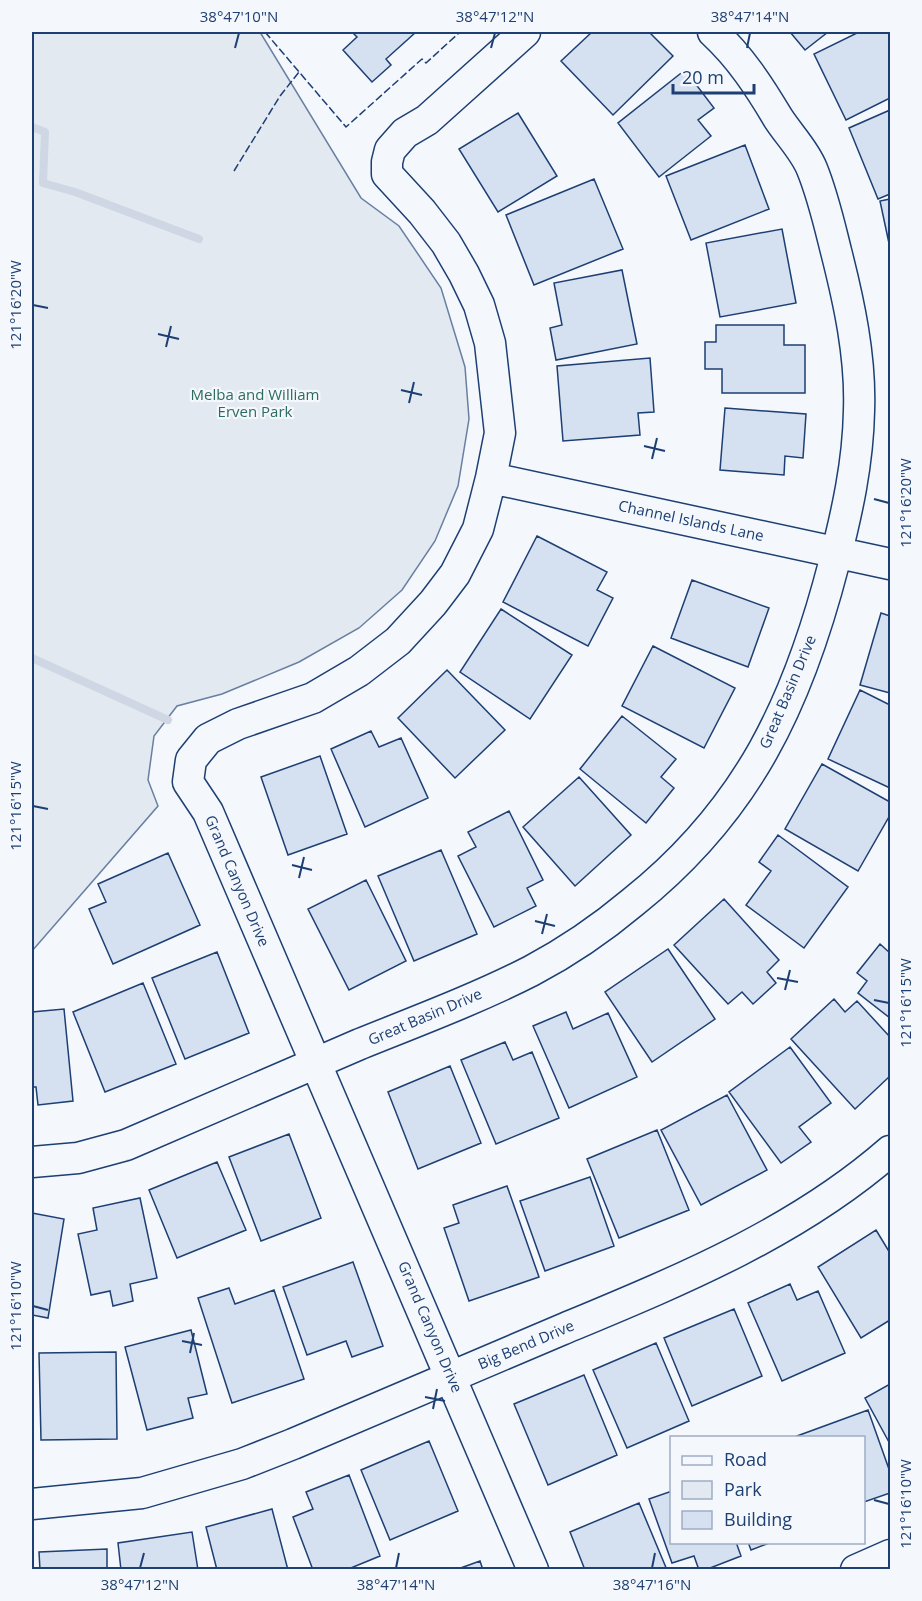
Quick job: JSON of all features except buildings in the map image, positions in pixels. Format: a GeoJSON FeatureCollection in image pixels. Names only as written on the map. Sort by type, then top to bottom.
{"type":"FeatureCollection","features":[{"type":"Feature","properties":{"kind":"street","name":"Grand Canyon Drive"},"geometry":{"type":"LineString","coordinates":[[525,32],[427,120],[405,133],[390,150],[387,162],[387,174],[422,212],[446,243],[464,274],[479,305],[490,343],[500,433],[478,529],[454,574],[433,603],[398,641],[359,671],[313,698],[238,724],[208,739],[191,760],[188,782],[208,812],[533,1569]]}},
{"type":"Feature","properties":{"kind":"street","name":"Great Basin Drive"},"geometry":{"type":"LineString","coordinates":[[32,1162],[78,1158],[126,1145],[473,998],[533,970],[588,936],[673,868],[709,832],[766,748],[806,658],[837,552],[857,454],[860,407],[856,353],[849,305],[826,209],[811,165],[733,50],[714,32]]}},
{"type":"Feature","properties":{"kind":"street","name":"Channel Islands Lane"},"geometry":{"type":"LineString","coordinates":[[491,478],[891,564]]}},
{"type":"Feature","properties":{"kind":"street","name":"Big Bend Drive"},"geometry":{"type":"LineString","coordinates":[[32,1504],[141,1493],[193,1480],[293,1444],[659,1288],[750,1246],[801,1216],[891,1151]]}},
{"type":"Feature","properties":{"kind":"street"},"geometry":{"type":"LineString","coordinates":[[856,1569],[891,1555]]}},
{"type":"Feature","properties":{"kind":"green space","name":"Melba and William Erven Park"},"geometry":{"type":"Polygon","coordinates":[[[32,32],[260,32],[361,198],[399,226],[441,288],[465,367],[469,419],[458,486],[435,541],[402,590],[359,628],[299,662],[222,694],[177,706],[154,736],[148,780],[158,806],[32,951],[32,32]]]}},
{"type":"Feature","properties":{"kind":"waterway"},"geometry":{"type":"LineString","coordinates":[[32,127],[45,132],[43,183],[75,192],[199,239]]}},
{"type":"Feature","properties":{"kind":"waterway"},"geometry":{"type":"LineString","coordinates":[[32,658],[168,720]]}},
{"type":"Feature","properties":{"kind":"fence"},"geometry":{"type":"LineString","coordinates":[[265,32],[346,127],[422,59],[426,63],[460,32]]}},
{"type":"Feature","properties":{"kind":"fence"},"geometry":{"type":"LineString","coordinates":[[234,171],[280,96],[299,72]]}}]}
